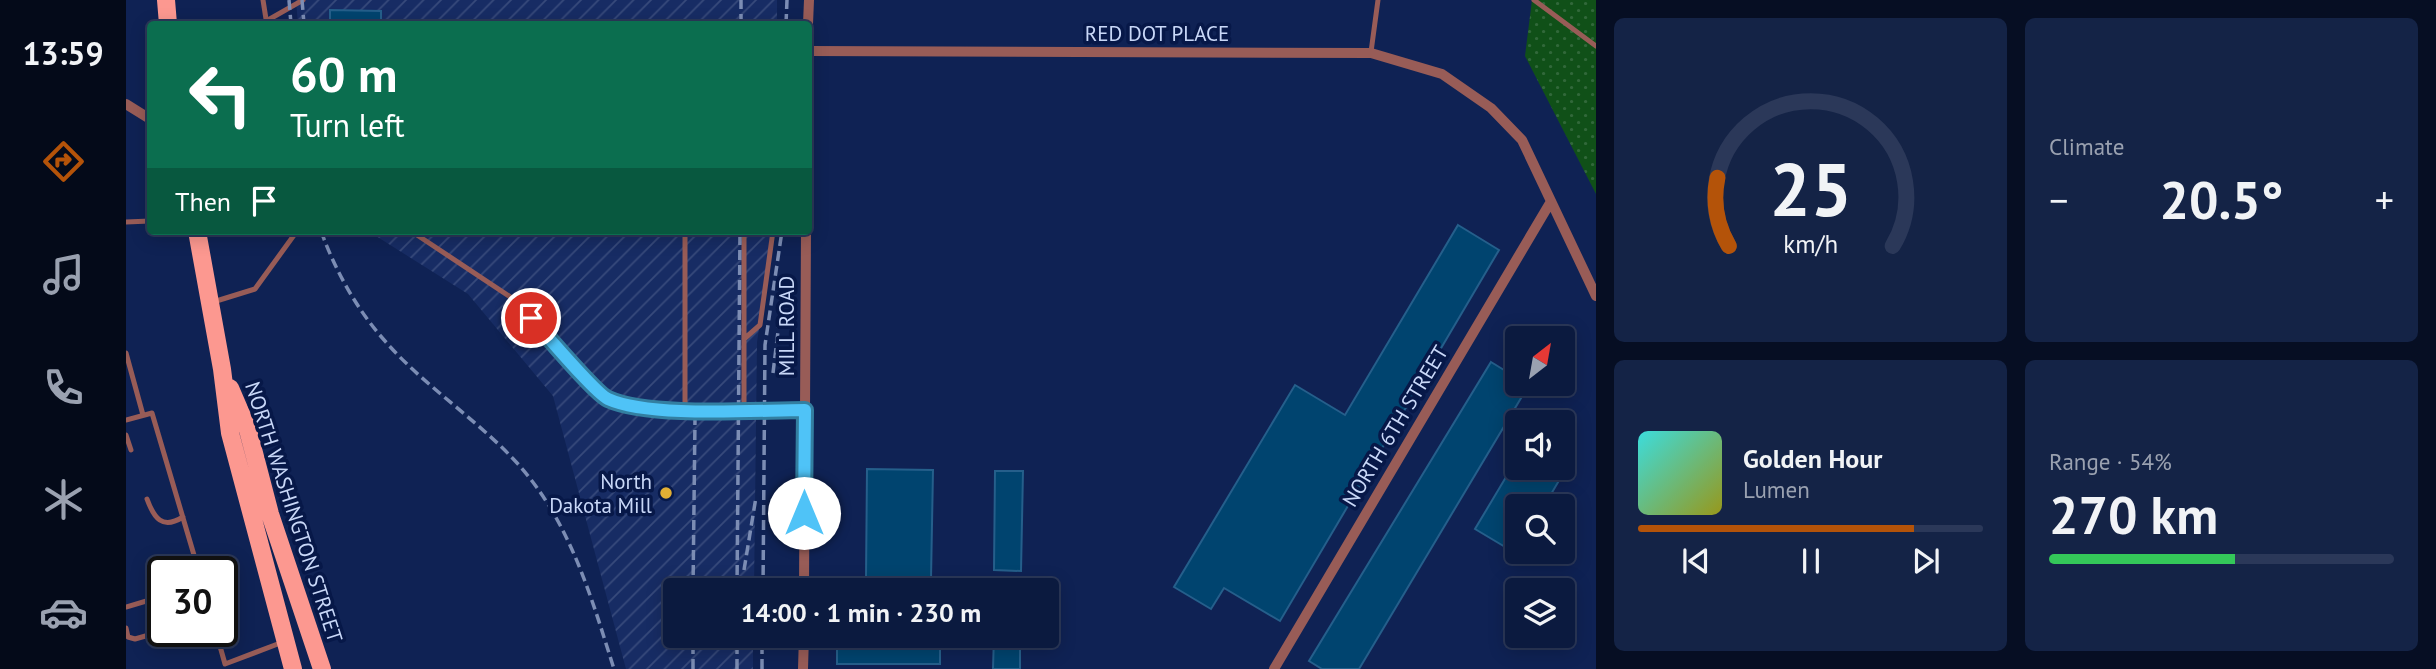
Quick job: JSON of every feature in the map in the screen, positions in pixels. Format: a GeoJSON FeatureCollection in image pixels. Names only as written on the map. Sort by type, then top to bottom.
{"type":"FeatureCollection","features":[{"type":"Feature","properties":{"kind":"main road"},"geometry":{"type":"LineString","coordinates":[[166,0],[168,21]]}},
{"type":"Feature","properties":{"kind":"main road","name":"NORTH WASHINGTON STREET"},"geometry":{"type":"LineString","coordinates":[[198,235],[222,369],[230,433],[283,642],[293,669]]}},
{"type":"Feature","properties":{"kind":"main road","name":"NORTH WASHINGTON STREET"},"geometry":{"type":"LineString","coordinates":[[222,369],[248,430],[270,514],[322,669]]}},
{"type":"Feature","properties":{"kind":"street"},"geometry":{"type":"LineString","coordinates":[[808,21],[809,0]]}},
{"type":"Feature","properties":{"kind":"street","name":"RED DOT PLACE"},"geometry":{"type":"LineString","coordinates":[[812,51],[1371,53],[1442,74],[1491,108],[1522,140],[1549,203],[1596,296]]}},
{"type":"Feature","properties":{"kind":"street"},"geometry":{"type":"LineString","coordinates":[[126,104],[147,116]]}},
{"type":"Feature","properties":{"kind":"street","name":"NORTH 6TH STREET"},"geometry":{"type":"LineString","coordinates":[[1274,669],[1549,203]]}},
{"type":"Feature","properties":{"kind":"street","name":"MILL ROAD"},"geometry":{"type":"LineString","coordinates":[[804,578],[806,235]]}},
{"type":"Feature","properties":{"kind":"street"},"geometry":{"type":"LineString","coordinates":[[803,669],[804,648]]}},
{"type":"Feature","properties":{"kind":"lane"},"geometry":{"type":"LineString","coordinates":[[263,0],[264,21]]}},
{"type":"Feature","properties":{"kind":"lane"},"geometry":{"type":"LineString","coordinates":[[266,21],[303,0]]}},
{"type":"Feature","properties":{"kind":"lane"},"geometry":{"type":"LineString","coordinates":[[1371,53],[1378,0]]}},
{"type":"Feature","properties":{"kind":"lane"},"geometry":{"type":"LineString","coordinates":[[1534,0],[1596,46]]}},
{"type":"Feature","properties":{"kind":"lane"},"geometry":{"type":"LineString","coordinates":[[126,222],[147,221]]}},
{"type":"Feature","properties":{"kind":"lane"},"geometry":{"type":"LineString","coordinates":[[210,303],[255,289],[294,235]]}},
{"type":"Feature","properties":{"kind":"lane"},"geometry":{"type":"LineString","coordinates":[[417,235],[512,298],[606,399],[636,407],[685,410],[805,410]]}},
{"type":"Feature","properties":{"kind":"lane"},"geometry":{"type":"LineString","coordinates":[[685,235],[685,410]]}},
{"type":"Feature","properties":{"kind":"lane"},"geometry":{"type":"LineString","coordinates":[[744,235],[744,410]]}},
{"type":"Feature","properties":{"kind":"lane"},"geometry":{"type":"LineString","coordinates":[[744,339],[760,325],[772,235]]}},
{"type":"Feature","properties":{"kind":"lane"},"geometry":{"type":"LineString","coordinates":[[126,353],[143,415]]}},
{"type":"Feature","properties":{"kind":"lane"},"geometry":{"type":"LineString","coordinates":[[126,420],[152,413],[194,556]]}},
{"type":"Feature","properties":{"kind":"lane"},"geometry":{"type":"LineString","coordinates":[[126,435],[131,450]]}},
{"type":"Feature","properties":{"kind":"lane"},"geometry":{"type":"LineString","coordinates":[[147,499],[154,518],[163,523],[173,523],[183,517]]}},
{"type":"Feature","properties":{"kind":"lane"},"geometry":{"type":"LineString","coordinates":[[126,607],[147,601]]}},
{"type":"Feature","properties":{"kind":"lane"},"geometry":{"type":"LineString","coordinates":[[126,628],[128,637],[135,639],[147,636]]}},
{"type":"Feature","properties":{"kind":"lane"},"geometry":{"type":"LineString","coordinates":[[220,647],[225,664],[283,642]]}},
{"type":"Feature","properties":{"kind":"shaded area"},"geometry":{"type":"Polygon","coordinates":[[[296,0],[777,0],[777,21],[298,21],[296,0]]]}},
{"type":"Feature","properties":{"kind":"shaded area","name":"North Dakota Mill"},"geometry":{"type":"Polygon","coordinates":[[[374,235],[773,235],[757,342],[754,578],[663,578],[663,648],[753,648],[753,669],[626,669],[553,396],[468,294],[374,235]]]}},
{"type":"Feature","properties":{"kind":"green space"},"geometry":{"type":"Polygon","coordinates":[[[1532,0],[1596,0],[1596,194],[1525,56],[1532,0]]]}},
{"type":"Feature","properties":{"kind":"building"},"geometry":{"type":"Polygon","coordinates":[[[330,10],[381,11],[381,21],[330,21],[330,10]]]}},
{"type":"Feature","properties":{"kind":"building"},"geometry":{"type":"Polygon","coordinates":[[[1458,225],[1499,250],[1280,621],[1224,588],[1211,609],[1174,587],[1295,385],[1345,415],[1458,225]]]}},
{"type":"Feature","properties":{"kind":"building"},"geometry":{"type":"Polygon","coordinates":[[[1491,362],[1505,371],[1505,396],[1522,396],[1514,410],[1505,410],[1505,425],[1359,669],[1322,669],[1309,661],[1491,362]]]}},
{"type":"Feature","properties":{"kind":"building"},"geometry":{"type":"Polygon","coordinates":[[[867,469],[933,470],[931,578],[866,578],[867,469]]]}},
{"type":"Feature","properties":{"kind":"building"},"geometry":{"type":"Polygon","coordinates":[[[995,471],[1023,471],[1021,571],[994,570],[995,471]]]}},
{"type":"Feature","properties":{"kind":"building"},"geometry":{"type":"Polygon","coordinates":[[[1505,479],[1559,480],[1551,494],[1505,494],[1505,547],[1475,529],[1505,479]]]}},
{"type":"Feature","properties":{"kind":"building"},"geometry":{"type":"Polygon","coordinates":[[[837,648],[940,648],[940,664],[837,664],[837,648]]]}},
{"type":"Feature","properties":{"kind":"building"},"geometry":{"type":"Polygon","coordinates":[[[994,648],[1020,648],[1020,669],[993,669],[994,648]]]}},
{"type":"Feature","properties":{"kind":"railway"},"geometry":{"type":"LineString","coordinates":[[289,0],[291,21]]}},
{"type":"Feature","properties":{"kind":"railway"},"geometry":{"type":"LineString","coordinates":[[302,0],[304,21]]}},
{"type":"Feature","properties":{"kind":"railway"},"geometry":{"type":"LineString","coordinates":[[741,0],[741,21]]}},
{"type":"Feature","properties":{"kind":"railway"},"geometry":{"type":"LineString","coordinates":[[786,21],[787,0]]}},
{"type":"Feature","properties":{"kind":"railway"},"geometry":{"type":"LineString","coordinates":[[323,235],[348,289],[375,329],[416,373],[502,448],[536,486],[552,510],[577,561],[614,669]]}},
{"type":"Feature","properties":{"kind":"railway"},"geometry":{"type":"LineString","coordinates":[[737,578],[740,235]]}},
{"type":"Feature","properties":{"kind":"railway"},"geometry":{"type":"LineString","coordinates":[[763,578],[765,345],[781,235]]}},
{"type":"Feature","properties":{"kind":"railway"},"geometry":{"type":"LineString","coordinates":[[773,373],[783,290]]}},
{"type":"Feature","properties":{"kind":"railway"},"geometry":{"type":"LineString","coordinates":[[693,578],[695,419]]}},
{"type":"Feature","properties":{"kind":"railway"},"geometry":{"type":"LineString","coordinates":[[744,570],[756,497]]}},
{"type":"Feature","properties":{"kind":"railway"},"geometry":{"type":"LineString","coordinates":[[693,648],[693,669]]}},
{"type":"Feature","properties":{"kind":"railway"},"geometry":{"type":"LineString","coordinates":[[737,648],[737,669]]}},
{"type":"Feature","properties":{"kind":"railway"},"geometry":{"type":"LineString","coordinates":[[762,648],[762,669]]}},
{"type":"Feature","properties":{"kind":"place","name":"North Dakota Mill"},"geometry":{"type":"Point","coordinates":[666,493]}},
{"type":"Feature","properties":{"kind":"route"},"geometry":{"type":"LineString","coordinates":[[531,318],[606,399],[636,407],[680,410],[805,410],[804,513]]}}]}
